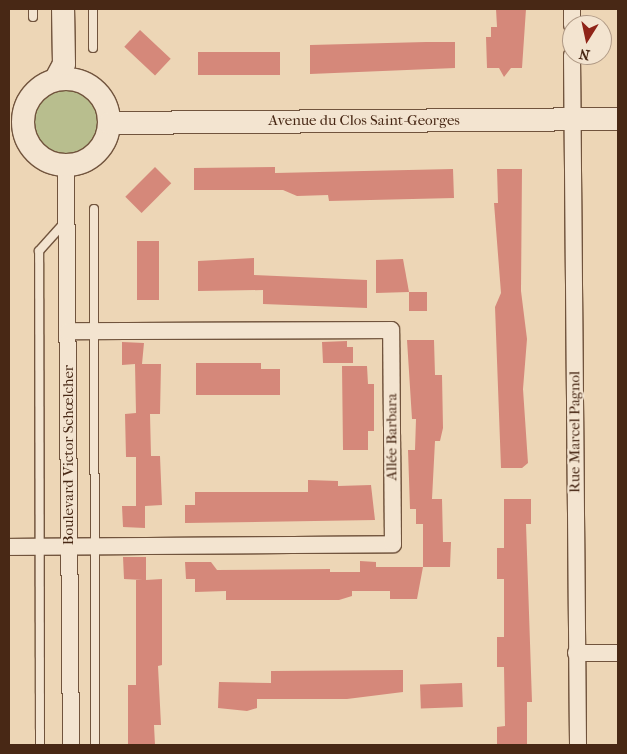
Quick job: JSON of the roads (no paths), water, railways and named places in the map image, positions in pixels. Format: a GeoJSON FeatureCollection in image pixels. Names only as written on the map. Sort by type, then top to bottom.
{"type":"FeatureCollection","features":[{"type":"Feature","properties":{"kind":"street"},"geometry":{"type":"LineString","coordinates":[[56,79],[64,64],[64,9]]}},
{"type":"Feature","properties":{"kind":"street","name":"Rue Marcel Pagnol"},"geometry":{"type":"LineString","coordinates":[[572,65],[578,745]]}},
{"type":"Feature","properties":{"kind":"street"},"geometry":{"type":"LineString","coordinates":[[69,78],[94,88],[108,110],[110,123],[107,136],[91,157],[66,165],[40,157],[15,122],[36,90],[56,79],[69,78]]}},
{"type":"Feature","properties":{"kind":"street","name":"Avenue du Clos Saint-Georges"},"geometry":{"type":"LineString","coordinates":[[110,123],[618,119]]}},
{"type":"Feature","properties":{"kind":"street","name":"Boulevard Victor Schœlcher"},"geometry":{"type":"LineString","coordinates":[[66,165],[71,745]]}},
{"type":"Feature","properties":{"kind":"street","name":"Allée Barbara"},"geometry":{"type":"LineString","coordinates":[[9,546],[393,544],[391,330],[68,331]]}},
{"type":"Feature","properties":{"kind":"street"},"geometry":{"type":"LineString","coordinates":[[576,653],[618,653]]}},
{"type":"Feature","properties":{"kind":"lane"},"geometry":{"type":"LineString","coordinates":[[92,48],[93,9]]}},
{"type":"Feature","properties":{"kind":"lane"},"geometry":{"type":"LineString","coordinates":[[94,209],[95,745]]}},
{"type":"Feature","properties":{"kind":"lane"},"geometry":{"type":"LineString","coordinates":[[40,745],[39,251],[66,220]]}}]}
